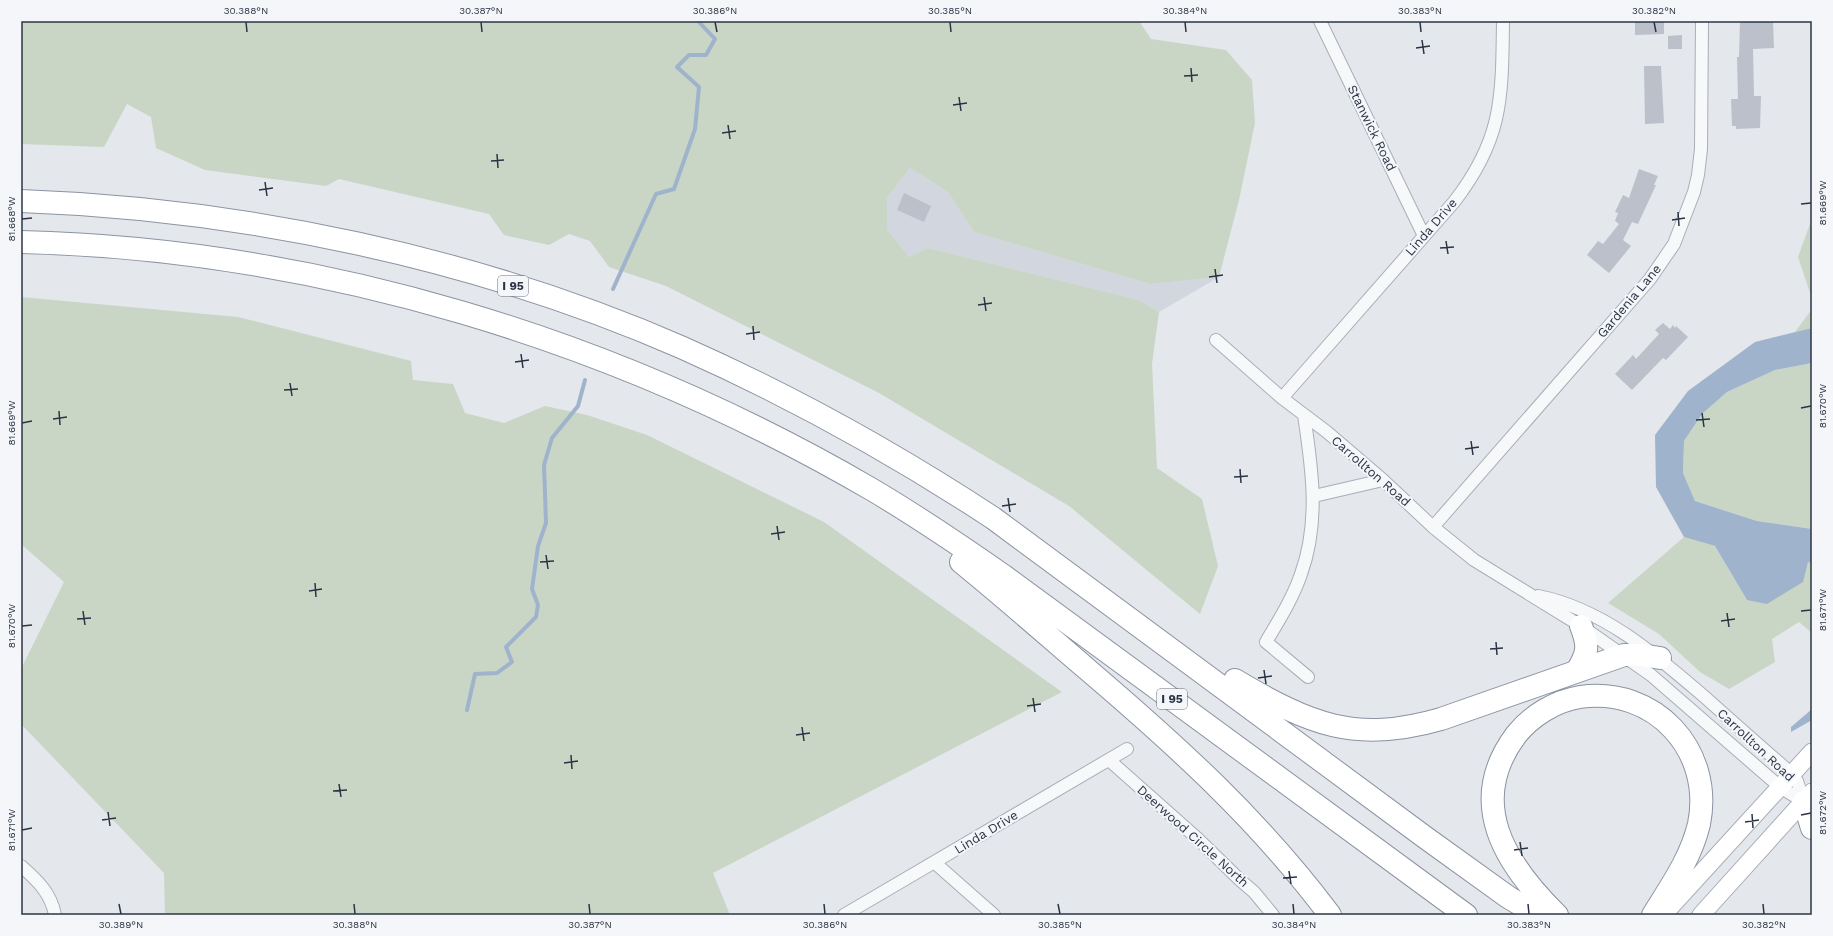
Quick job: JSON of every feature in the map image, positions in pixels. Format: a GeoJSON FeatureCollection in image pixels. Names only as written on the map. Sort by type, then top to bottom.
{"type":"FeatureCollection","features":[{"type":"Feature","properties":{"kind":"highway","name":"I 95"},"geometry":{"type":"LineString","coordinates":[[21,201],[102,205],[191,214],[326,237],[391,251],[488,278],[586,310],[681,347],[727,368],[864,438],[951,490],[993,518],[1426,838],[1508,897],[1538,915]]}},
{"type":"Feature","properties":{"kind":"highway","name":"I 95"},"geometry":{"type":"LineString","coordinates":[[21,242],[99,246],[201,257],[250,264],[352,284],[453,310],[564,345],[692,397],[782,440],[872,490],[961,546],[1466,915]]}},
{"type":"Feature","properties":{"kind":"highway"},"geometry":{"type":"LineString","coordinates":[[872,490],[979,576],[1169,739],[1245,814],[1294,870],[1330,915]]}},
{"type":"Feature","properties":{"kind":"highway"},"geometry":{"type":"LineString","coordinates":[[1132,620],[1273,703],[1311,720],[1351,728],[1380,730],[1418,726],[1624,655],[1641,655],[1660,658]]}},
{"type":"Feature","properties":{"kind":"highway"},"geometry":{"type":"LineString","coordinates":[[1577,671],[1585,658],[1587,648],[1581,626]]}},
{"type":"Feature","properties":{"kind":"highway"},"geometry":{"type":"LineString","coordinates":[[1558,915],[1524,879],[1510,860],[1496,822],[1493,802],[1495,781],[1500,762],[1510,744],[1521,729],[1538,714],[1559,703],[1578,697],[1597,695],[1616,697],[1633,702],[1666,721],[1679,734],[1689,750],[1697,768],[1701,788],[1701,805],[1694,842],[1676,879],[1653,915]]}},
{"type":"Feature","properties":{"kind":"highway"},"geometry":{"type":"LineString","coordinates":[[1808,797],[1812,828]]}},
{"type":"Feature","properties":{"kind":"main road"},"geometry":{"type":"LineString","coordinates":[[1663,915],[1780,787],[1791,773],[1812,752]]}},
{"type":"Feature","properties":{"kind":"main road"},"geometry":{"type":"LineString","coordinates":[[1701,915],[1808,797]]}},
{"type":"Feature","properties":{"kind":"street","name":"Stanwick Road"},"geometry":{"type":"LineString","coordinates":[[1320,21],[1424,236]]}},
{"type":"Feature","properties":{"kind":"street","name":"Linda Drive"},"geometry":{"type":"LineString","coordinates":[[1282,398],[1465,188],[1488,149],[1496,124],[1501,99],[1503,21]]}},
{"type":"Feature","properties":{"kind":"street","name":"Gardenia Lane"},"geometry":{"type":"LineString","coordinates":[[1433,526],[1650,280],[1674,244],[1694,192],[1698,175],[1701,149],[1702,21]]}},
{"type":"Feature","properties":{"kind":"street","name":"Carrollton Road"},"geometry":{"type":"LineString","coordinates":[[1216,340],[1282,398],[1383,480],[1433,526],[1474,560],[1581,626],[1624,655],[1651,675],[1780,787],[1808,797]]}},
{"type":"Feature","properties":{"kind":"street"},"geometry":{"type":"LineString","coordinates":[[1304,416],[1312,469],[1314,496],[1310,535],[1302,573],[1291,598],[1266,642],[1308,677]]}},
{"type":"Feature","properties":{"kind":"street"},"geometry":{"type":"LineString","coordinates":[[1314,496],[1383,480]]}},
{"type":"Feature","properties":{"kind":"street","name":"Carrollton Road"},"geometry":{"type":"LineString","coordinates":[[1531,595],[1558,600],[1583,610],[1632,639],[1660,658],[1791,773],[1808,797]]}},
{"type":"Feature","properties":{"kind":"street","name":"Linda Drive"},"geometry":{"type":"LineString","coordinates":[[844,915],[1127,749]]}},
{"type":"Feature","properties":{"kind":"street","name":"Deerwood Circle North"},"geometry":{"type":"LineString","coordinates":[[1109,760],[1198,839],[1254,892],[1272,915]]}},
{"type":"Feature","properties":{"kind":"street"},"geometry":{"type":"LineString","coordinates":[[935,863],[994,915]]}},
{"type":"Feature","properties":{"kind":"street"},"geometry":{"type":"LineString","coordinates":[[21,866],[35,878],[51,898],[55,915]]}},
{"type":"Feature","properties":{"kind":"shaded area"},"geometry":{"type":"Polygon","coordinates":[[[910,168],[948,192],[974,232],[1150,284],[1219,277],[1159,312],[1139,300],[928,248],[909,257],[887,229],[887,198],[910,168]]]}},
{"type":"Feature","properties":{"kind":"green space"},"geometry":{"type":"Polygon","coordinates":[[[21,21],[1139,21],[1151,39],[1226,50],[1252,80],[1255,123],[1239,200],[1219,277],[1150,284],[974,232],[948,192],[910,168],[887,198],[887,229],[909,257],[928,248],[1139,300],[1159,312],[1152,364],[1157,468],[1202,499],[1218,566],[1200,614],[1069,506],[879,393],[666,286],[609,267],[590,241],[569,234],[549,245],[504,235],[489,214],[339,179],[326,186],[205,170],[156,148],[151,117],[127,104],[104,147],[21,144],[21,21]]]}},
{"type":"Feature","properties":{"kind":"green space"},"geometry":{"type":"Polygon","coordinates":[[[1812,218],[1812,299],[1798,257],[1812,218]]]}},
{"type":"Feature","properties":{"kind":"green space"},"geometry":{"type":"Polygon","coordinates":[[[21,297],[238,317],[411,361],[413,380],[453,384],[465,413],[504,423],[545,406],[587,415],[647,435],[824,522],[1062,692],[713,873],[730,915],[165,915],[164,873],[21,724],[21,669],[64,582],[21,544],[21,297]]]}},
{"type":"Feature","properties":{"kind":"green space"},"geometry":{"type":"Polygon","coordinates":[[[1812,309],[1812,328],[1795,332],[1812,309]]]}},
{"type":"Feature","properties":{"kind":"green space"},"geometry":{"type":"Polygon","coordinates":[[[1812,363],[1812,529],[1757,521],[1695,501],[1683,473],[1684,441],[1702,414],[1727,392],[1775,370],[1812,363]]]}},
{"type":"Feature","properties":{"kind":"green space"},"geometry":{"type":"Polygon","coordinates":[[[1684,537],[1715,546],[1747,600],[1808,562],[1812,564],[1812,633],[1799,622],[1772,639],[1775,662],[1729,689],[1700,672],[1659,634],[1608,603],[1684,537]]]}},
{"type":"Feature","properties":{"kind":"water"},"geometry":{"type":"Polygon","coordinates":[[[1812,328],[1812,363],[1775,370],[1727,392],[1702,414],[1684,441],[1683,473],[1695,501],[1757,521],[1812,529],[1812,564],[1808,562],[1803,582],[1767,604],[1747,600],[1715,546],[1684,537],[1656,487],[1655,435],[1688,391],[1755,342],[1812,328]]]}},
{"type":"Feature","properties":{"kind":"water"},"geometry":{"type":"Polygon","coordinates":[[[1812,709],[1812,720],[1791,732],[1791,727],[1812,709]]]}},
{"type":"Feature","properties":{"kind":"building"},"geometry":{"type":"Polygon","coordinates":[[[1635,21],[1664,21],[1664,34],[1635,35],[1635,21]]]}},
{"type":"Feature","properties":{"kind":"building"},"geometry":{"type":"Polygon","coordinates":[[[1740,21],[1773,21],[1774,48],[1753,49],[1754,96],[1761,96],[1760,128],[1736,129],[1736,126],[1732,126],[1731,99],[1738,99],[1737,57],[1739,57],[1740,21]]]}},
{"type":"Feature","properties":{"kind":"building"},"geometry":{"type":"Polygon","coordinates":[[[1682,35],[1682,49],[1668,49],[1668,36],[1682,35]]]}},
{"type":"Feature","properties":{"kind":"building"},"geometry":{"type":"Polygon","coordinates":[[[1644,66],[1661,66],[1664,123],[1645,124],[1644,66]]]}},
{"type":"Feature","properties":{"kind":"building"},"geometry":{"type":"Polygon","coordinates":[[[1639,169],[1658,176],[1654,185],[1656,185],[1638,224],[1632,222],[1623,240],[1631,246],[1609,273],[1587,255],[1598,241],[1603,244],[1619,224],[1615,221],[1618,213],[1615,212],[1623,195],[1629,198],[1639,169]]]}},
{"type":"Feature","properties":{"kind":"building"},"geometry":{"type":"Polygon","coordinates":[[[904,193],[931,206],[924,222],[897,210],[904,193]]]}},
{"type":"Feature","properties":{"kind":"building"},"geometry":{"type":"Polygon","coordinates":[[[1663,323],[1670,329],[1673,325],[1675,328],[1676,326],[1688,337],[1666,360],[1663,358],[1632,390],[1615,374],[1633,355],[1636,359],[1659,334],[1655,330],[1663,323]]]}},
{"type":"Feature","properties":{"kind":"waterway"},"geometry":{"type":"LineString","coordinates":[[613,289],[656,194],[674,189],[695,129],[699,87],[677,67],[689,55],[706,55],[715,39],[698,21]]}},
{"type":"Feature","properties":{"kind":"waterway"},"geometry":{"type":"LineString","coordinates":[[467,710],[475,674],[497,673],[512,662],[506,647],[536,617],[538,605],[532,589],[538,546],[546,523],[544,465],[552,438],[578,406],[585,380]]}}]}
